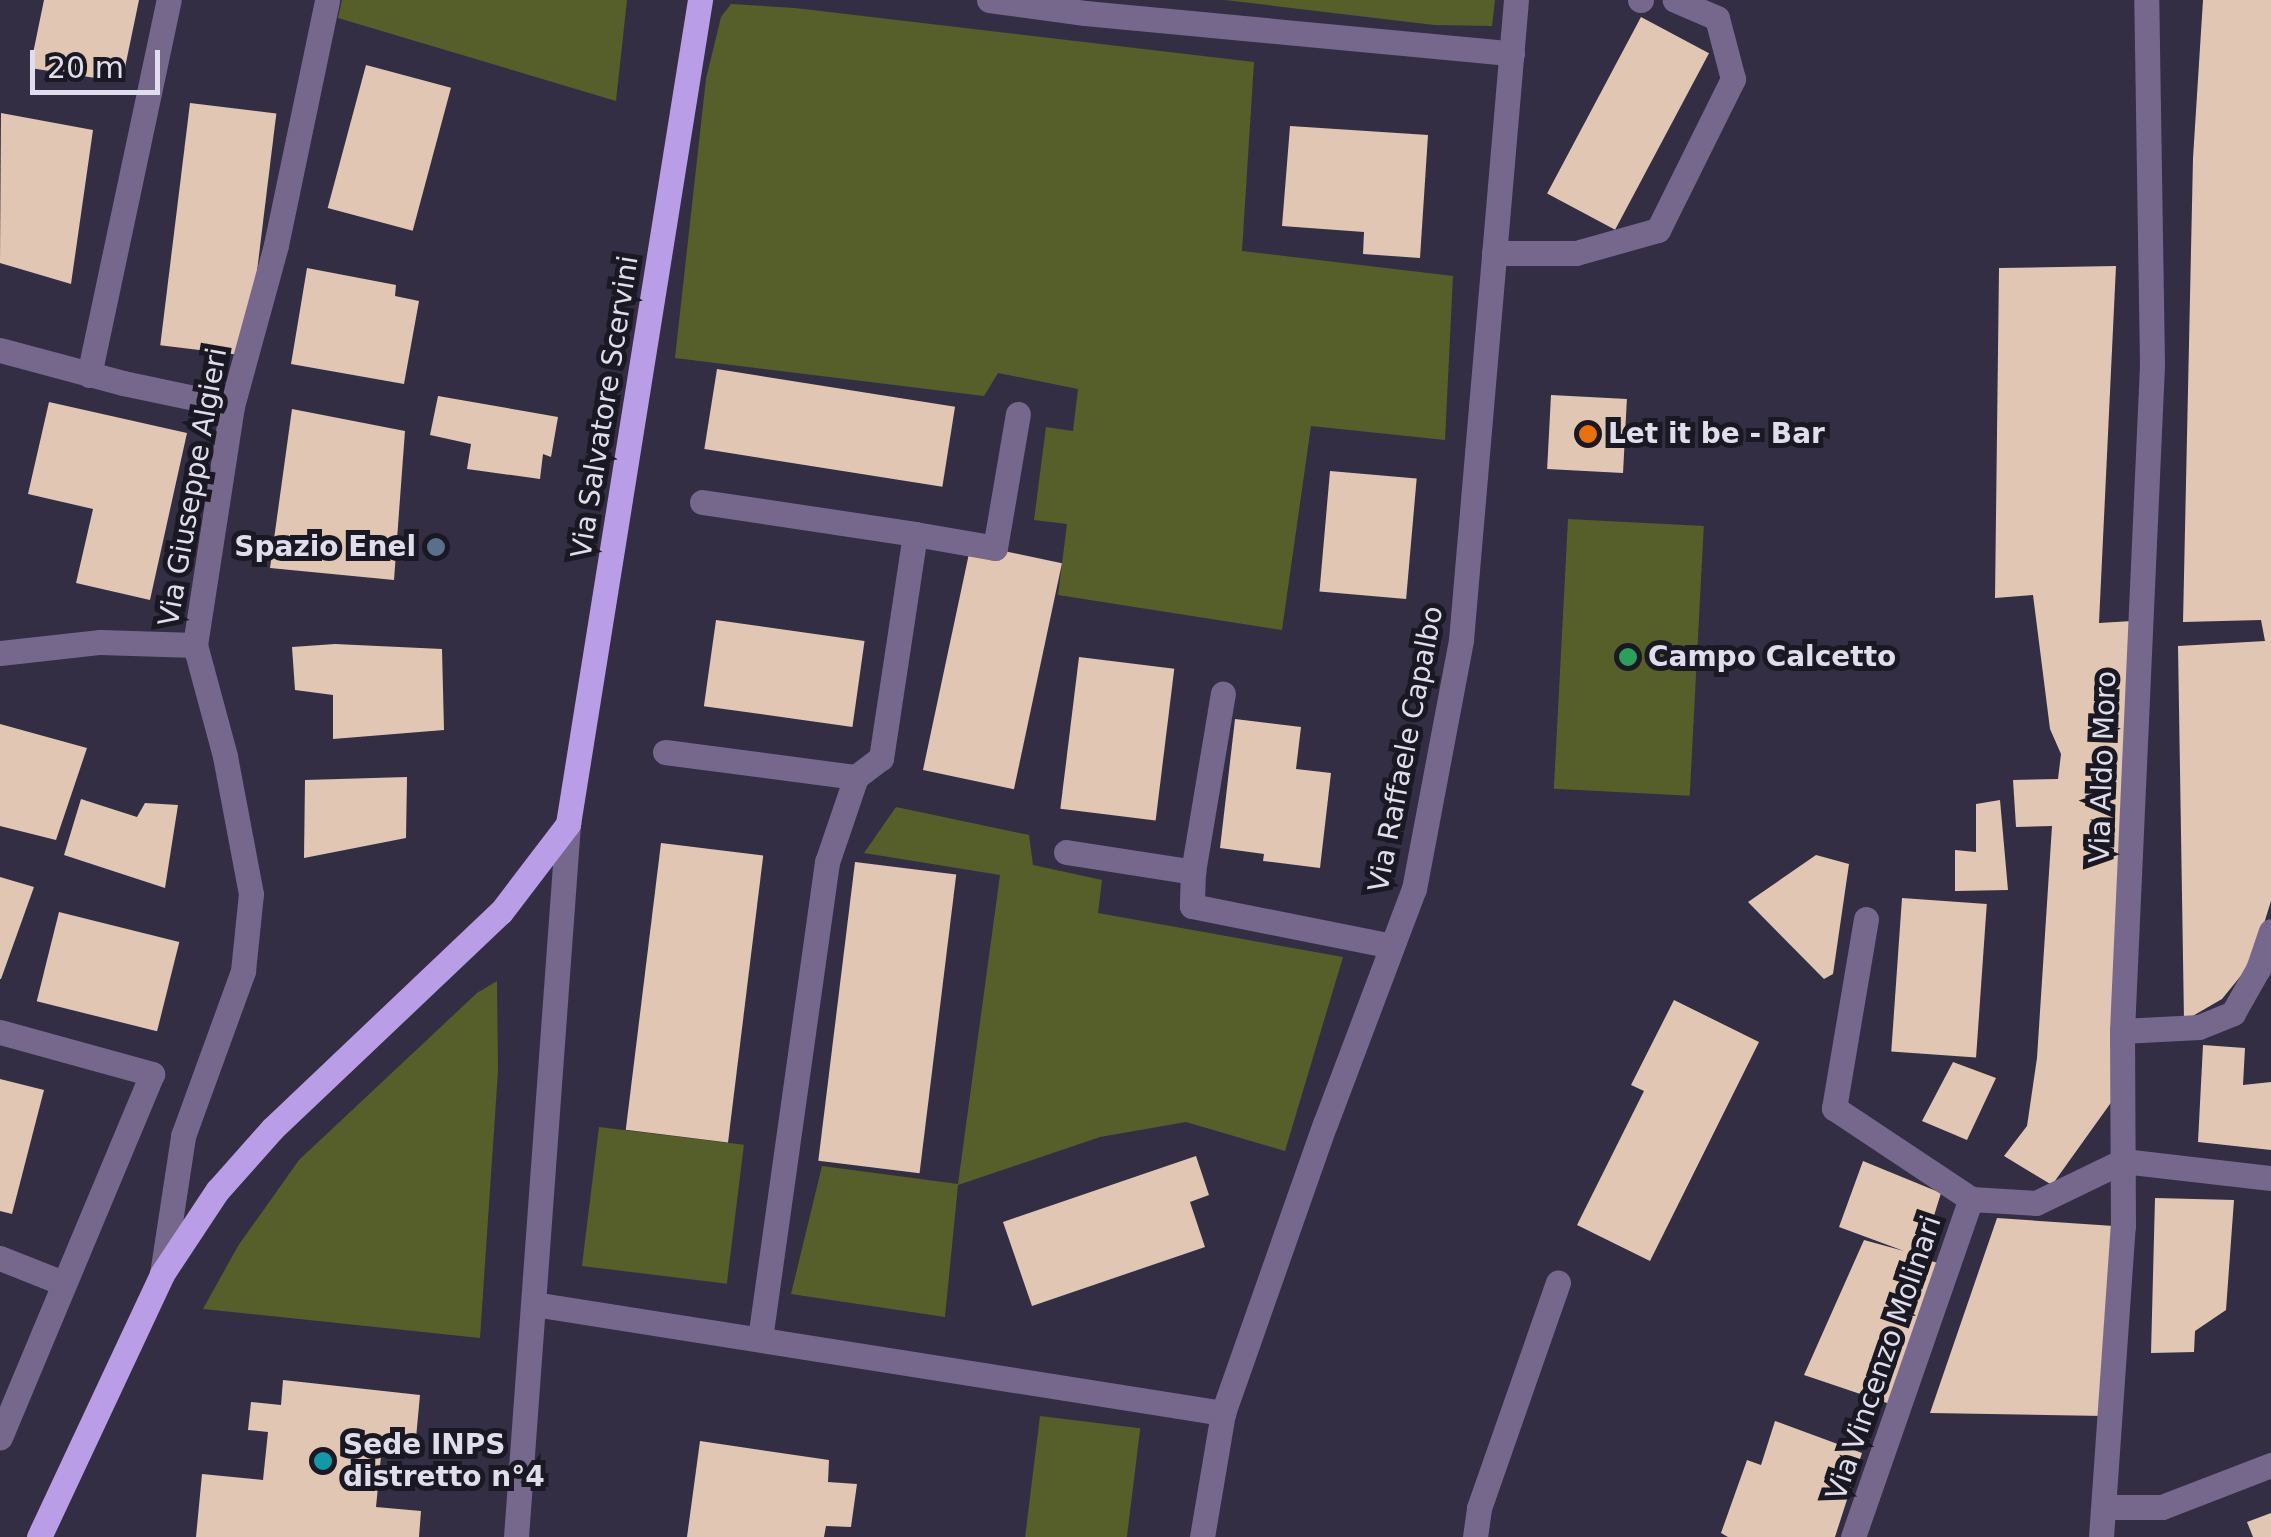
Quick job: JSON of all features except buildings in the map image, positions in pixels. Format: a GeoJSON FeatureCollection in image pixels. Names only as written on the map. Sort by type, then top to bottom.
{"type":"FeatureCollection","features":[{"type":"Feature","properties":{"kind":"main road","name":"Via Salvatore Scervini"},"geometry":{"type":"LineString","coordinates":[[568,824],[700,0]]}},
{"type":"Feature","properties":{"kind":"main road"},"geometry":{"type":"LineString","coordinates":[[39,1537],[162,1274],[217,1190],[272,1129],[501,912],[568,824]]}},
{"type":"Feature","properties":{"kind":"street"},"geometry":{"type":"LineString","coordinates":[[89,375],[169,0]]}},
{"type":"Feature","properties":{"kind":"street","name":"Via Giuseppe Algieri"},"geometry":{"type":"LineString","coordinates":[[162,1274],[183,1136],[243,970],[251,894],[225,756],[195,645],[232,406],[276,245],[327,0]]}},
{"type":"Feature","properties":{"kind":"street"},"geometry":{"type":"LineString","coordinates":[[989,0],[1512,53]]}},
{"type":"Feature","properties":{"kind":"street","name":"Via Raffaele Capalbo"},"geometry":{"type":"LineString","coordinates":[[1202,1537],[1223,1413],[1414,889],[1461,640],[1516,0]]}},
{"type":"Feature","properties":{"kind":"street"},"geometry":{"type":"LineString","coordinates":[[1494,253],[1576,252],[1658,230],[1733,79],[1716,18],[1675,0]]}},
{"type":"Feature","properties":{"kind":"street","name":"Via Aldo Moro"},"geometry":{"type":"LineString","coordinates":[[2102,1537],[2123,1161],[2122,1031],[2152,364],[2146,0]]}},
{"type":"Feature","properties":{"kind":"street"},"geometry":{"type":"LineString","coordinates":[[4,354],[232,406]]}},
{"type":"Feature","properties":{"kind":"street"},"geometry":{"type":"LineString","coordinates":[[702,502],[994,548],[1018,414]]}},
{"type":"Feature","properties":{"kind":"street"},"geometry":{"type":"LineString","coordinates":[[760,1337],[827,862],[856,777],[882,758],[916,534]]}},
{"type":"Feature","properties":{"kind":"street"},"geometry":{"type":"LineString","coordinates":[[0,653],[100,642],[195,645]]}},
{"type":"Feature","properties":{"kind":"street"},"geometry":{"type":"LineString","coordinates":[[1223,693],[1192,906],[1392,946]]}},
{"type":"Feature","properties":{"kind":"street"},"geometry":{"type":"LineString","coordinates":[[666,752],[856,777]]}},
{"type":"Feature","properties":{"kind":"street"},"geometry":{"type":"LineString","coordinates":[[516,1537],[568,824]]}},
{"type":"Feature","properties":{"kind":"street"},"geometry":{"type":"LineString","coordinates":[[1066,852],[1194,872]]}},
{"type":"Feature","properties":{"kind":"street","name":"Via Vincenzo Molinari"},"geometry":{"type":"LineString","coordinates":[[1866,919],[1834,1108],[1972,1199],[2036,1203],[2123,1161]]}},
{"type":"Feature","properties":{"kind":"street"},"geometry":{"type":"LineString","coordinates":[[2122,1031],[2199,1027],[2232,1012],[2258,970],[2271,931]]}},
{"type":"Feature","properties":{"kind":"street"},"geometry":{"type":"LineString","coordinates":[[0,1032],[152,1074],[0,1436]]}},
{"type":"Feature","properties":{"kind":"street"},"geometry":{"type":"LineString","coordinates":[[2123,1161],[2271,1178]]}},
{"type":"Feature","properties":{"kind":"street","name":"Via Vincenzo Molinari"},"geometry":{"type":"LineString","coordinates":[[1853,1537],[1972,1199]]}},
{"type":"Feature","properties":{"kind":"street"},"geometry":{"type":"LineString","coordinates":[[0,1258],[63,1284]]}},
{"type":"Feature","properties":{"kind":"street"},"geometry":{"type":"LineString","coordinates":[[1475,1537],[1479,1508],[1558,1282]]}},
{"type":"Feature","properties":{"kind":"street"},"geometry":{"type":"LineString","coordinates":[[534,1304],[1223,1413]]}},
{"type":"Feature","properties":{"kind":"street"},"geometry":{"type":"LineString","coordinates":[[2104,1507],[2162,1507],[2271,1465]]}},
{"type":"Feature","properties":{"kind":"green space"},"geometry":{"type":"Polygon","coordinates":[[[342,0],[627,0],[616,101],[338,18],[342,0]]]}},
{"type":"Feature","properties":{"kind":"green space"},"geometry":{"type":"Polygon","coordinates":[[[1225,0],[1495,0],[1492,26],[1434,25],[1225,0]]]}},
{"type":"Feature","properties":{"kind":"green space"},"geometry":{"type":"Polygon","coordinates":[[[731,4],[795,8],[1254,62],[1242,251],[1453,276],[1445,440],[1311,426],[1282,630],[1058,595],[1067,524],[1034,520],[1046,427],[1073,431],[1078,389],[998,373],[984,396],[675,358],[706,79],[721,17],[731,4]]]}},
{"type":"Feature","properties":{"kind":"green space","name":"Campo Calcetto"},"geometry":{"type":"Polygon","coordinates":[[[1568,519],[1704,526],[1690,796],[1554,789],[1568,519]]]}},
{"type":"Feature","properties":{"kind":"green space"},"geometry":{"type":"Polygon","coordinates":[[[896,807],[1029,835],[1033,865],[1102,880],[1098,913],[1343,957],[1285,1151],[1186,1122],[1100,1137],[958,1185],[945,1317],[791,1294],[822,1166],[958,1184],[1000,875],[864,853],[896,807]]]}},
{"type":"Feature","properties":{"kind":"green space"},"geometry":{"type":"Polygon","coordinates":[[[497,981],[498,1071],[480,1338],[203,1309],[238,1246],[299,1160],[477,993],[497,981]]]}},
{"type":"Feature","properties":{"kind":"green space"},"geometry":{"type":"Polygon","coordinates":[[[599,1127],[744,1145],[727,1284],[582,1266],[599,1127]]]}},
{"type":"Feature","properties":{"kind":"green space"},"geometry":{"type":"Polygon","coordinates":[[[1040,1416],[1140,1428],[1127,1537],[1025,1537],[1040,1416]]]}},
{"type":"Feature","properties":{"kind":"place","name":"Let it be - Bar"},"geometry":{"type":"Point","coordinates":[1588,434]}},
{"type":"Feature","properties":{"kind":"place","name":"Spazio Enel"},"geometry":{"type":"Point","coordinates":[436,547]}},
{"type":"Feature","properties":{"kind":"place","name":"Campo Calcetto"},"geometry":{"type":"Point","coordinates":[1628,657]}},
{"type":"Feature","properties":{"kind":"place","name":"Sede INPS distretto n°4"},"geometry":{"type":"Point","coordinates":[323,1461]}}]}
